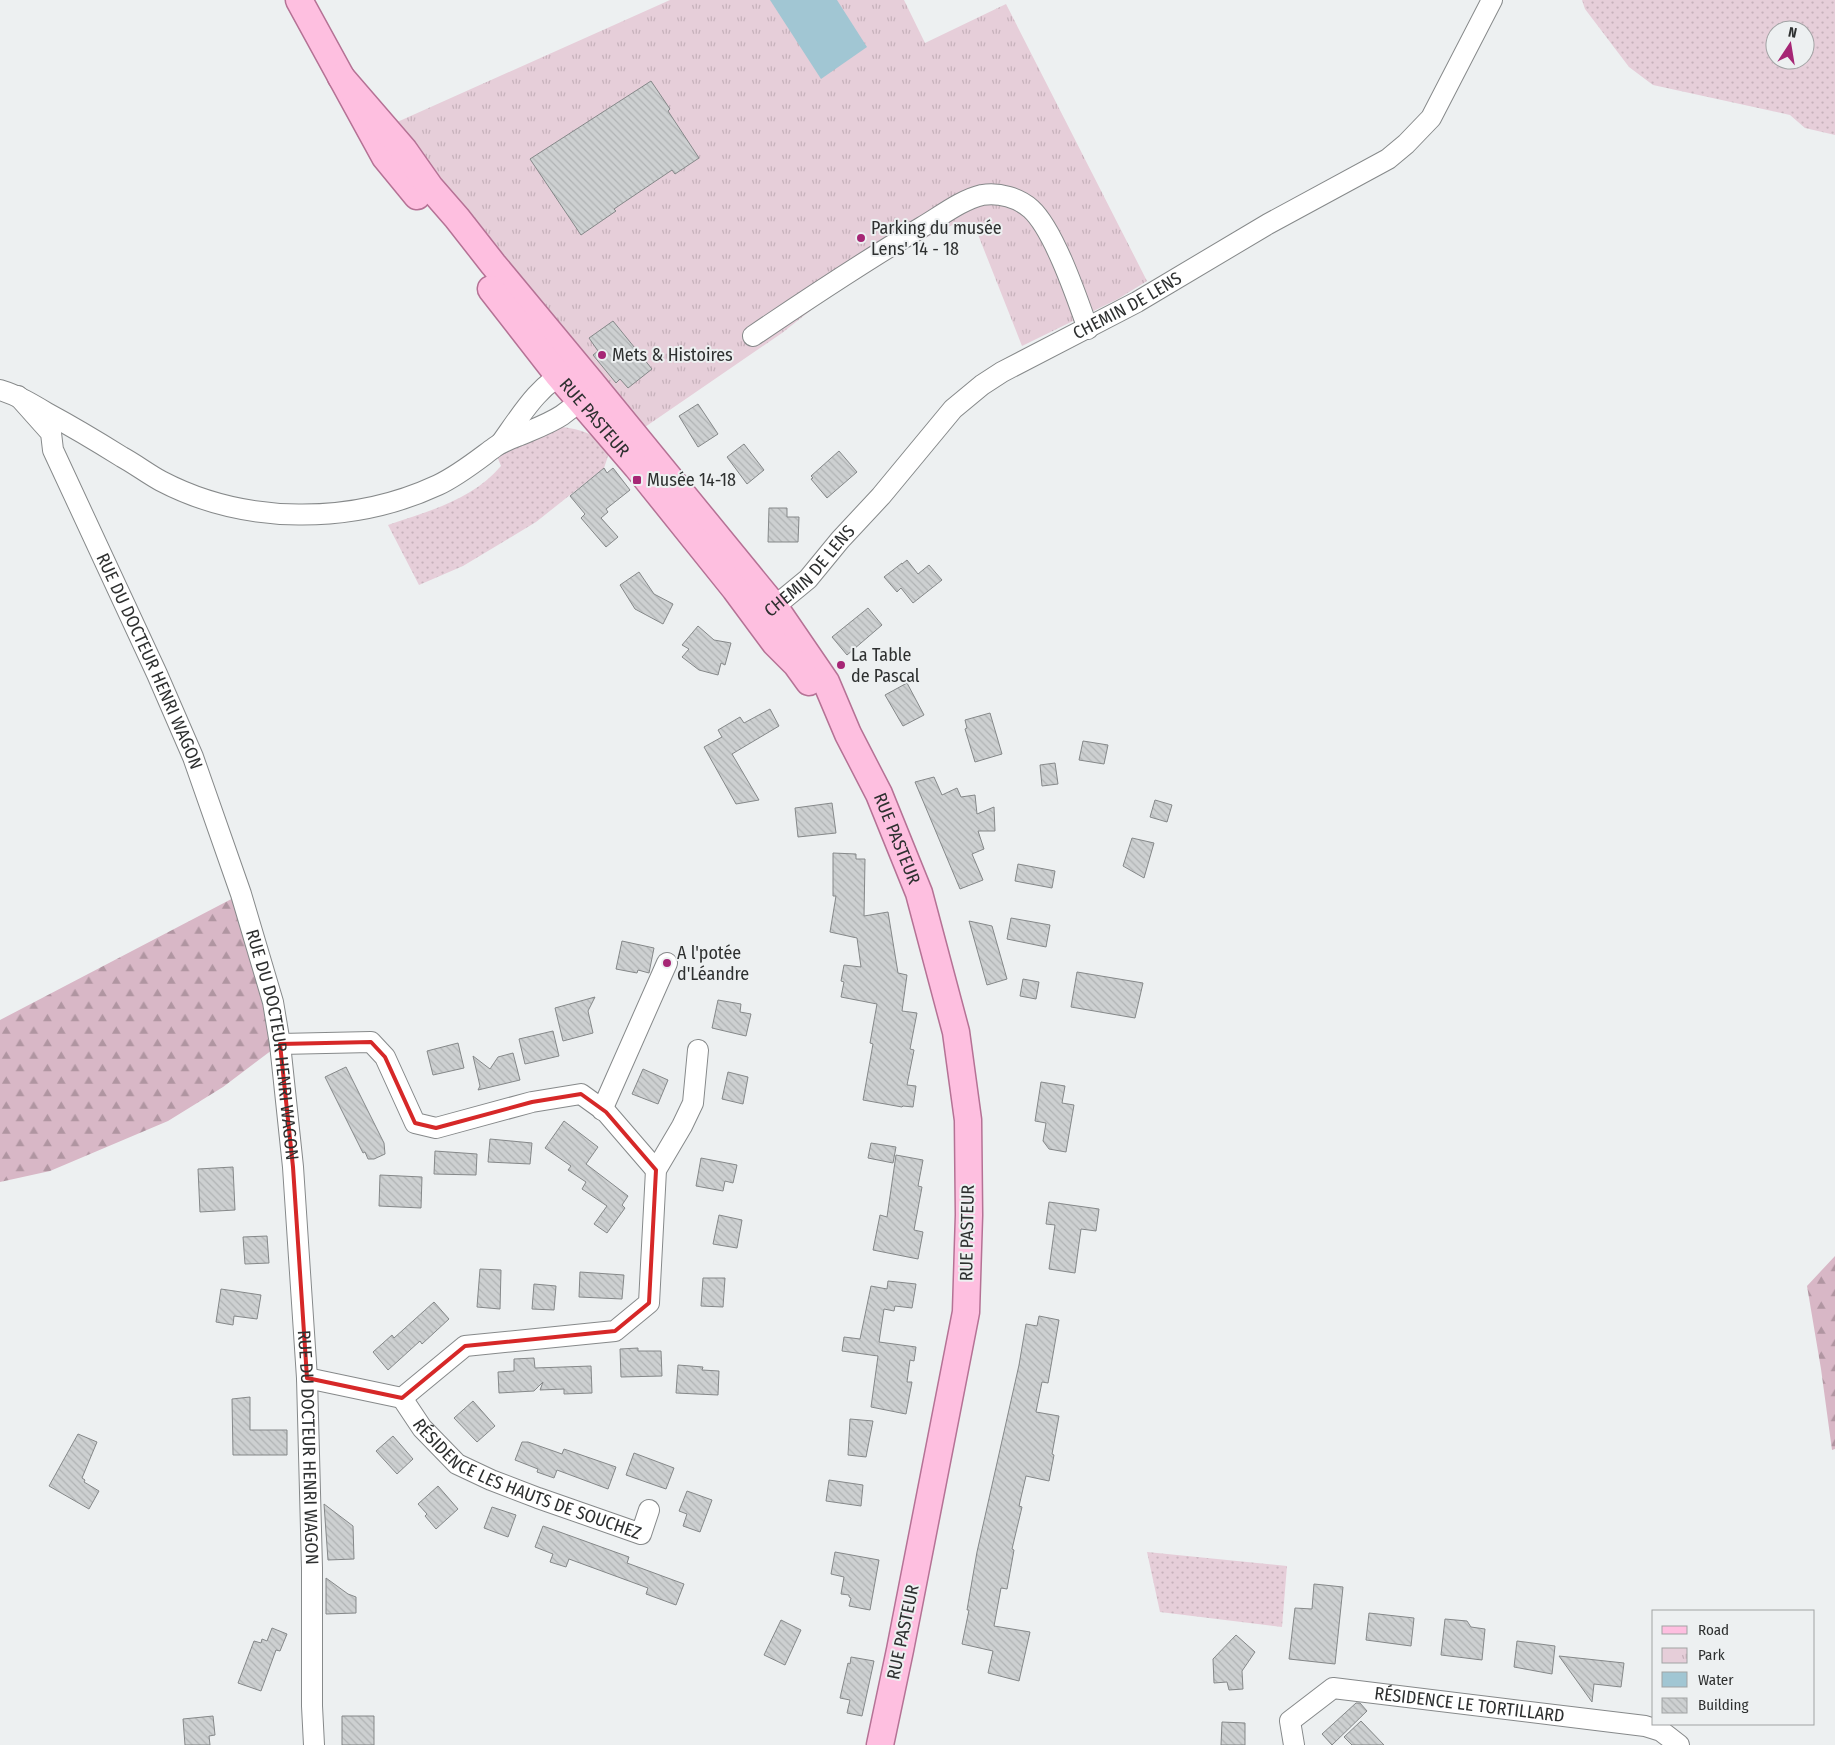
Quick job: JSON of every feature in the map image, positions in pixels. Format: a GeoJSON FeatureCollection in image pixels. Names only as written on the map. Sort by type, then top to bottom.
{"type":"FeatureCollection","features":[{"type":"Feature","properties":{"kind":"main road","name":"RUE PASTEUR"},"geometry":{"type":"LineString","coordinates":[[299,0],[385,157],[423,191],[766,613],[826,682],[848,734],[879,794],[919,893],[956,1032],[968,1120],[966,1312],[880,1745]]}},
{"type":"Feature","properties":{"kind":"street","name":"CHEMIN DE LENS"},"geometry":{"type":"LineString","coordinates":[[766,613],[808,579],[840,540],[881,496],[953,409],[982,385],[1002,372],[1137,302],[1268,224],[1388,159],[1406,144],[1431,118],[1492,0]]}},
{"type":"Feature","properties":{"kind":"street"},"geometry":{"type":"LineString","coordinates":[[753,336],[881,251],[969,200],[990,194],[1004,195],[1015,199],[1031,209],[1037,216],[1055,248],[1088,329]]}},
{"type":"Feature","properties":{"kind":"street"},"geometry":{"type":"LineString","coordinates":[[9,393],[73,427],[160,480],[216,504],[282,515],[333,513],[381,505],[438,485],[464,470],[500,443],[567,413],[577,381],[546,385],[500,443]]}},
{"type":"Feature","properties":{"kind":"street","name":"RUE DU DOCTEUR HENRI WAGON"},"geometry":{"type":"LineString","coordinates":[[9,393],[51,433],[53,450],[157,674],[193,757],[241,894],[273,1002],[280,1044],[293,1167],[307,1378],[314,1745]]}},
{"type":"Feature","properties":{"kind":"street"},"geometry":{"type":"LineString","coordinates":[[602,1110],[667,963]]}},
{"type":"Feature","properties":{"kind":"street"},"geometry":{"type":"LineString","coordinates":[[280,1044],[371,1042],[385,1057],[416,1123],[436,1128],[532,1102],[581,1094],[602,1110],[656,1170],[693,1103],[698,1050]]}},
{"type":"Feature","properties":{"kind":"street","name":"RÉSIDENCE LES HAUTS DE SOUCHEZ"},"geometry":{"type":"LineString","coordinates":[[402,1398],[466,1346],[615,1331],[649,1303],[656,1170]]}},
{"type":"Feature","properties":{"kind":"street","name":"RÉSIDENCE LES HAUTS DE SOUCHEZ"},"geometry":{"type":"LineString","coordinates":[[307,1378],[402,1398],[422,1428],[457,1464],[491,1480],[641,1534],[649,1510]]}},
{"type":"Feature","properties":{"kind":"street","name":"RÉSIDENCE LE TORTILLARD"},"geometry":{"type":"LineString","coordinates":[[1294,1745],[1290,1721],[1333,1688],[1645,1726],[1661,1731],[1679,1745]]}},
{"type":"Feature","properties":{"kind":"highlighted area"},"geometry":{"type":"Polygon","coordinates":[[[371,1042],[385,1057],[415,1123],[436,1128],[532,1102],[581,1094],[606,1112],[656,1170],[649,1303],[615,1331],[465,1346],[402,1398],[307,1378],[293,1167],[280,1044],[371,1042]]]}},
{"type":"Feature","properties":{"kind":"green space"},"geometry":{"type":"Polygon","coordinates":[[[670,0],[904,0],[925,43],[1006,4],[1147,281],[1118,299],[1022,346],[977,232],[973,226],[966,222],[959,222],[919,241],[820,303],[782,333],[645,427],[400,135],[395,123],[670,0]]]}},
{"type":"Feature","properties":{"kind":"green space"},"geometry":{"type":"Polygon","coordinates":[[[1582,0],[1835,0],[1835,135],[1805,128],[1790,115],[1653,85],[1629,67],[1585,9],[1582,0]]]}},
{"type":"Feature","properties":{"kind":"green space"},"geometry":{"type":"Polygon","coordinates":[[[562,427],[588,433],[611,447],[604,468],[536,522],[463,566],[419,585],[388,525],[434,509],[463,496],[490,478],[501,466],[497,456],[550,428],[562,427]]]}},
{"type":"Feature","properties":{"kind":"green space"},"geometry":{"type":"Polygon","coordinates":[[[241,894],[280,1044],[223,1087],[168,1121],[50,1171],[0,1182],[0,1020],[241,894]]]}},
{"type":"Feature","properties":{"kind":"green space"},"geometry":{"type":"Polygon","coordinates":[[[1835,1256],[1835,1449],[1832,1450],[1807,1286],[1835,1256]]]}},
{"type":"Feature","properties":{"kind":"green space"},"geometry":{"type":"Polygon","coordinates":[[[1147,1552],[1287,1566],[1282,1627],[1160,1612],[1147,1552]]]}},
{"type":"Feature","properties":{"kind":"water"},"geometry":{"type":"Polygon","coordinates":[[[770,0],[837,0],[867,47],[821,79],[770,0]]]}},
{"type":"Feature","properties":{"kind":"building"},"geometry":{"type":"Polygon","coordinates":[[[651,81],[699,158],[675,174],[672,170],[614,209],[616,211],[581,235],[530,159],[651,81]]]}},
{"type":"Feature","properties":{"kind":"building"},"geometry":{"type":"Polygon","coordinates":[[[613,321],[652,369],[628,388],[620,379],[616,383],[593,355],[598,351],[589,338],[613,321]]]}},
{"type":"Feature","properties":{"kind":"building"},"geometry":{"type":"Polygon","coordinates":[[[698,404],[718,434],[698,447],[679,416],[698,404]]]}},
{"type":"Feature","properties":{"kind":"building"},"geometry":{"type":"Polygon","coordinates":[[[744,444],[764,470],[747,484],[727,457],[744,444]]]}},
{"type":"Feature","properties":{"kind":"building"},"geometry":{"type":"Polygon","coordinates":[[[839,451],[857,472],[827,498],[811,479],[813,478],[811,476],[839,451]]]}},
{"type":"Feature","properties":{"kind":"building"},"geometry":{"type":"Polygon","coordinates":[[[604,468],[607,473],[613,468],[630,490],[606,509],[608,512],[601,518],[618,537],[606,547],[581,518],[585,514],[570,496],[604,468]]]}},
{"type":"Feature","properties":{"kind":"building"},"geometry":{"type":"Polygon","coordinates":[[[769,508],[787,508],[787,517],[799,517],[798,542],[768,542],[769,508]]]}},
{"type":"Feature","properties":{"kind":"building"},"geometry":{"type":"Polygon","coordinates":[[[907,560],[918,574],[929,565],[942,580],[913,603],[901,588],[897,592],[884,577],[907,560]]]}},
{"type":"Feature","properties":{"kind":"building"},"geometry":{"type":"Polygon","coordinates":[[[639,572],[654,594],[673,604],[663,624],[635,609],[620,585],[639,572]]]}},
{"type":"Feature","properties":{"kind":"building"},"geometry":{"type":"Polygon","coordinates":[[[868,608],[882,625],[847,655],[832,637],[868,608]]]}},
{"type":"Feature","properties":{"kind":"building"},"geometry":{"type":"Polygon","coordinates":[[[698,626],[714,640],[731,643],[725,665],[721,663],[718,675],[699,670],[682,657],[689,649],[682,645],[698,626]]]}},
{"type":"Feature","properties":{"kind":"building"},"geometry":{"type":"Polygon","coordinates":[[[907,683],[924,715],[903,726],[885,695],[907,683]]]}},
{"type":"Feature","properties":{"kind":"building"},"geometry":{"type":"Polygon","coordinates":[[[770,709],[779,726],[732,754],[759,800],[736,804],[704,747],[722,737],[718,730],[740,717],[744,723],[770,709]]]}},
{"type":"Feature","properties":{"kind":"building"},"geometry":{"type":"Polygon","coordinates":[[[990,713],[1002,754],[975,762],[965,729],[967,728],[965,720],[990,713]]]}},
{"type":"Feature","properties":{"kind":"building"},"geometry":{"type":"Polygon","coordinates":[[[1083,741],[1108,745],[1104,764],[1079,760],[1083,741]]]}},
{"type":"Feature","properties":{"kind":"building"},"geometry":{"type":"Polygon","coordinates":[[[1055,763],[1058,784],[1042,786],[1040,765],[1055,763]]]}},
{"type":"Feature","properties":{"kind":"building"},"geometry":{"type":"Polygon","coordinates":[[[934,777],[942,795],[957,788],[961,797],[975,795],[977,814],[994,807],[995,831],[978,831],[984,849],[972,854],[983,880],[960,889],[915,782],[934,777]]]}},
{"type":"Feature","properties":{"kind":"building"},"geometry":{"type":"Polygon","coordinates":[[[1155,800],[1172,805],[1167,822],[1150,817],[1155,800]]]}},
{"type":"Feature","properties":{"kind":"building"},"geometry":{"type":"Polygon","coordinates":[[[832,803],[836,833],[798,837],[795,808],[832,803]]]}},
{"type":"Feature","properties":{"kind":"building"},"geometry":{"type":"Polygon","coordinates":[[[1132,838],[1154,843],[1144,878],[1123,866],[1132,838]]]}},
{"type":"Feature","properties":{"kind":"building"},"geometry":{"type":"Polygon","coordinates":[[[833,853],[856,854],[856,859],[865,859],[864,916],[888,912],[898,973],[907,975],[902,1011],[917,1013],[910,1049],[914,1050],[907,1085],[916,1086],[913,1107],[902,1107],[863,1100],[873,1044],[870,1043],[877,1004],[841,997],[844,982],[841,981],[844,965],[861,967],[857,938],[830,932],[836,896],[833,896],[833,853]]]}},
{"type":"Feature","properties":{"kind":"building"},"geometry":{"type":"Polygon","coordinates":[[[1018,864],[1055,871],[1052,888],[1015,881],[1018,864]]]}},
{"type":"Feature","properties":{"kind":"building"},"geometry":{"type":"Polygon","coordinates":[[[1011,918],[1050,925],[1046,947],[1007,939],[1011,918]]]}},
{"type":"Feature","properties":{"kind":"building"},"geometry":{"type":"Polygon","coordinates":[[[969,921],[992,926],[1007,979],[987,985],[969,921]]]}},
{"type":"Feature","properties":{"kind":"building"},"geometry":{"type":"Polygon","coordinates":[[[622,941],[654,948],[649,973],[638,970],[637,973],[616,969],[622,941]]]}},
{"type":"Feature","properties":{"kind":"building"},"geometry":{"type":"Polygon","coordinates":[[[1077,972],[1143,983],[1135,1018],[1071,1007],[1077,972]]]}},
{"type":"Feature","properties":{"kind":"building"},"geometry":{"type":"Polygon","coordinates":[[[1023,979],[1039,982],[1036,999],[1020,996],[1023,979]]]}},
{"type":"Feature","properties":{"kind":"building"},"geometry":{"type":"Polygon","coordinates":[[[595,997],[588,1011],[593,1033],[563,1041],[555,1008],[595,997]]]}},
{"type":"Feature","properties":{"kind":"building"},"geometry":{"type":"Polygon","coordinates":[[[718,1000],[741,1004],[740,1012],[751,1014],[746,1036],[712,1028],[718,1000]]]}},
{"type":"Feature","properties":{"kind":"building"},"geometry":{"type":"Polygon","coordinates":[[[553,1031],[559,1056],[525,1064],[519,1039],[553,1031]]]}},
{"type":"Feature","properties":{"kind":"building"},"geometry":{"type":"Polygon","coordinates":[[[458,1043],[464,1068],[433,1075],[427,1051],[458,1043]]]}},
{"type":"Feature","properties":{"kind":"building"},"geometry":{"type":"Polygon","coordinates":[[[513,1053],[520,1080],[478,1090],[480,1086],[473,1056],[490,1069],[498,1057],[513,1053]]]}},
{"type":"Feature","properties":{"kind":"building"},"geometry":{"type":"Polygon","coordinates":[[[346,1067],[384,1143],[385,1154],[374,1159],[368,1159],[365,1152],[363,1153],[325,1077],[346,1067]]]}},
{"type":"Feature","properties":{"kind":"building"},"geometry":{"type":"Polygon","coordinates":[[[643,1069],[668,1080],[658,1104],[632,1094],[643,1069]]]}},
{"type":"Feature","properties":{"kind":"building"},"geometry":{"type":"Polygon","coordinates":[[[728,1072],[748,1077],[743,1104],[722,1099],[728,1072]]]}},
{"type":"Feature","properties":{"kind":"building"},"geometry":{"type":"Polygon","coordinates":[[[1041,1082],[1065,1086],[1062,1103],[1074,1105],[1066,1152],[1049,1149],[1043,1141],[1046,1123],[1035,1121],[1041,1082]]]}},
{"type":"Feature","properties":{"kind":"building"},"geometry":{"type":"Polygon","coordinates":[[[564,1121],[598,1147],[586,1164],[628,1196],[622,1205],[625,1208],[607,1233],[594,1224],[607,1206],[582,1189],[586,1182],[568,1170],[571,1166],[545,1148],[564,1121]]]}},
{"type":"Feature","properties":{"kind":"building"},"geometry":{"type":"Polygon","coordinates":[[[490,1139],[532,1143],[530,1164],[488,1162],[490,1139]]]}},
{"type":"Feature","properties":{"kind":"building"},"geometry":{"type":"Polygon","coordinates":[[[871,1143],[896,1147],[893,1163],[868,1158],[871,1143]]]}},
{"type":"Feature","properties":{"kind":"building"},"geometry":{"type":"Polygon","coordinates":[[[435,1151],[477,1154],[476,1175],[434,1174],[435,1151]]]}},
{"type":"Feature","properties":{"kind":"building"},"geometry":{"type":"Polygon","coordinates":[[[896,1155],[923,1160],[918,1186],[922,1187],[914,1230],[923,1232],[918,1259],[873,1250],[880,1215],[887,1217],[896,1155]]]}},
{"type":"Feature","properties":{"kind":"building"},"geometry":{"type":"Polygon","coordinates":[[[701,1158],[737,1165],[733,1183],[725,1181],[723,1191],[696,1186],[701,1158]]]}},
{"type":"Feature","properties":{"kind":"building"},"geometry":{"type":"Polygon","coordinates":[[[233,1167],[235,1210],[200,1212],[198,1169],[233,1167]]]}},
{"type":"Feature","properties":{"kind":"building"},"geometry":{"type":"Polygon","coordinates":[[[380,1175],[422,1177],[421,1208],[379,1206],[380,1175]]]}},
{"type":"Feature","properties":{"kind":"building"},"geometry":{"type":"Polygon","coordinates":[[[1049,1202],[1099,1209],[1096,1231],[1081,1229],[1075,1273],[1049,1269],[1055,1225],[1046,1224],[1049,1202]]]}},
{"type":"Feature","properties":{"kind":"building"},"geometry":{"type":"Polygon","coordinates":[[[719,1215],[742,1220],[737,1248],[713,1244],[719,1215]]]}},
{"type":"Feature","properties":{"kind":"building"},"geometry":{"type":"Polygon","coordinates":[[[267,1236],[269,1263],[245,1264],[243,1237],[267,1236]]]}},
{"type":"Feature","properties":{"kind":"building"},"geometry":{"type":"Polygon","coordinates":[[[480,1269],[501,1270],[500,1309],[477,1307],[480,1269]]]}},
{"type":"Feature","properties":{"kind":"building"},"geometry":{"type":"Polygon","coordinates":[[[580,1272],[624,1275],[622,1299],[579,1297],[580,1272]]]}},
{"type":"Feature","properties":{"kind":"building"},"geometry":{"type":"Polygon","coordinates":[[[703,1278],[725,1278],[723,1307],[701,1306],[703,1278]]]}},
{"type":"Feature","properties":{"kind":"building"},"geometry":{"type":"Polygon","coordinates":[[[888,1281],[916,1284],[912,1308],[895,1306],[894,1311],[884,1309],[879,1342],[916,1347],[914,1361],[910,1360],[907,1382],[912,1382],[906,1414],[871,1407],[878,1356],[842,1351],[844,1337],[860,1339],[871,1286],[887,1289],[888,1281]]]}},
{"type":"Feature","properties":{"kind":"building"},"geometry":{"type":"Polygon","coordinates":[[[534,1284],[556,1286],[554,1310],[532,1309],[534,1284]]]}},
{"type":"Feature","properties":{"kind":"building"},"geometry":{"type":"Polygon","coordinates":[[[221,1289],[261,1295],[257,1319],[234,1316],[233,1325],[216,1322],[221,1289]]]}},
{"type":"Feature","properties":{"kind":"building"},"geometry":{"type":"Polygon","coordinates":[[[434,1302],[449,1319],[422,1344],[420,1341],[388,1370],[373,1352],[392,1335],[394,1338],[434,1302]]]}},
{"type":"Feature","properties":{"kind":"building"},"geometry":{"type":"Polygon","coordinates":[[[1039,1316],[1059,1320],[1048,1383],[1042,1382],[1036,1412],[1059,1416],[1052,1454],[1054,1455],[1049,1481],[1026,1476],[1019,1506],[1022,1507],[1012,1549],[1014,1550],[1007,1589],[1001,1588],[994,1626],[1030,1632],[1019,1681],[988,1673],[993,1651],[962,1644],[977,1552],[1019,1365],[1026,1324],[1037,1326],[1039,1316]]]}},
{"type":"Feature","properties":{"kind":"building"},"geometry":{"type":"Polygon","coordinates":[[[638,1348],[638,1351],[661,1351],[662,1376],[621,1377],[620,1349],[638,1348]]]}},
{"type":"Feature","properties":{"kind":"building"},"geometry":{"type":"Polygon","coordinates":[[[534,1358],[535,1368],[591,1366],[592,1393],[564,1394],[564,1389],[540,1390],[543,1382],[534,1391],[499,1393],[498,1372],[514,1371],[514,1359],[534,1358]]]}},
{"type":"Feature","properties":{"kind":"building"},"geometry":{"type":"Polygon","coordinates":[[[678,1365],[703,1367],[702,1370],[719,1371],[718,1395],[676,1393],[678,1365]]]}},
{"type":"Feature","properties":{"kind":"building"},"geometry":{"type":"Polygon","coordinates":[[[250,1397],[250,1430],[287,1430],[287,1455],[233,1455],[232,1399],[250,1397]]]}},
{"type":"Feature","properties":{"kind":"building"},"geometry":{"type":"Polygon","coordinates":[[[473,1401],[495,1426],[477,1442],[454,1418],[473,1401]]]}},
{"type":"Feature","properties":{"kind":"building"},"geometry":{"type":"Polygon","coordinates":[[[850,1419],[873,1421],[866,1457],[848,1455],[850,1419]]]}},
{"type":"Feature","properties":{"kind":"building"},"geometry":{"type":"Polygon","coordinates":[[[78,1434],[97,1442],[82,1478],[85,1480],[84,1482],[99,1491],[89,1509],[49,1486],[78,1434]]]}},
{"type":"Feature","properties":{"kind":"building"},"geometry":{"type":"Polygon","coordinates":[[[393,1436],[413,1459],[397,1474],[376,1451],[393,1436]]]}},
{"type":"Feature","properties":{"kind":"building"},"geometry":{"type":"Polygon","coordinates":[[[522,1442],[528,1442],[562,1454],[564,1449],[616,1467],[608,1489],[557,1470],[554,1478],[537,1472],[538,1469],[515,1460],[522,1442]]]}},
{"type":"Feature","properties":{"kind":"building"},"geometry":{"type":"Polygon","coordinates":[[[634,1453],[674,1468],[666,1489],[626,1475],[634,1453]]]}},
{"type":"Feature","properties":{"kind":"building"},"geometry":{"type":"Polygon","coordinates":[[[829,1480],[863,1485],[861,1506],[826,1501],[829,1480]]]}},
{"type":"Feature","properties":{"kind":"building"},"geometry":{"type":"Polygon","coordinates":[[[438,1486],[458,1509],[436,1529],[418,1504],[438,1486]]]}},
{"type":"Feature","properties":{"kind":"building"},"geometry":{"type":"Polygon","coordinates":[[[687,1491],[712,1500],[700,1532],[683,1526],[687,1514],[679,1511],[687,1491]]]}},
{"type":"Feature","properties":{"kind":"building"},"geometry":{"type":"Polygon","coordinates":[[[324,1504],[353,1526],[354,1559],[328,1560],[324,1504]]]}},
{"type":"Feature","properties":{"kind":"building"},"geometry":{"type":"Polygon","coordinates":[[[492,1507],[516,1515],[508,1537],[484,1528],[492,1507]]]}},
{"type":"Feature","properties":{"kind":"building"},"geometry":{"type":"Polygon","coordinates":[[[543,1526],[629,1557],[627,1563],[684,1584],[676,1605],[646,1594],[648,1588],[569,1559],[566,1567],[550,1562],[553,1554],[535,1547],[543,1526]]]}},
{"type":"Feature","properties":{"kind":"building"},"geometry":{"type":"Polygon","coordinates":[[[835,1552],[879,1560],[870,1610],[849,1606],[851,1598],[849,1595],[841,1594],[844,1577],[831,1574],[835,1552]]]}},
{"type":"Feature","properties":{"kind":"building"},"geometry":{"type":"Polygon","coordinates":[[[326,1578],[348,1594],[356,1597],[356,1613],[326,1614],[326,1578]]]}},
{"type":"Feature","properties":{"kind":"building"},"geometry":{"type":"Polygon","coordinates":[[[1314,1584],[1343,1587],[1335,1664],[1289,1659],[1295,1608],[1312,1609],[1314,1584]]]}},
{"type":"Feature","properties":{"kind":"building"},"geometry":{"type":"Polygon","coordinates":[[[1369,1613],[1414,1618],[1411,1646],[1366,1640],[1369,1613]]]}},
{"type":"Feature","properties":{"kind":"building"},"geometry":{"type":"Polygon","coordinates":[[[1445,1619],[1467,1621],[1471,1627],[1485,1629],[1482,1660],[1441,1655],[1445,1619]]]}},
{"type":"Feature","properties":{"kind":"building"},"geometry":{"type":"Polygon","coordinates":[[[781,1620],[801,1630],[785,1665],[764,1655],[781,1620]]]}},
{"type":"Feature","properties":{"kind":"building"},"geometry":{"type":"Polygon","coordinates":[[[272,1628],[287,1634],[280,1651],[276,1650],[261,1691],[238,1683],[254,1641],[261,1643],[262,1639],[267,1641],[272,1628]]]}},
{"type":"Feature","properties":{"kind":"building"},"geometry":{"type":"Polygon","coordinates":[[[1236,1635],[1255,1652],[1242,1671],[1243,1689],[1229,1690],[1227,1682],[1214,1683],[1213,1659],[1236,1635]]]}},
{"type":"Feature","properties":{"kind":"building"},"geometry":{"type":"Polygon","coordinates":[[[1517,1641],[1555,1646],[1552,1674],[1514,1667],[1517,1641]]]}},
{"type":"Feature","properties":{"kind":"building"},"geometry":{"type":"Polygon","coordinates":[[[1559,1656],[1624,1663],[1621,1687],[1594,1684],[1592,1702],[1559,1656]]]}},
{"type":"Feature","properties":{"kind":"building"},"geometry":{"type":"Polygon","coordinates":[[[851,1657],[874,1661],[862,1716],[847,1713],[850,1700],[840,1698],[851,1657]]]}},
{"type":"Feature","properties":{"kind":"building"},"geometry":{"type":"Polygon","coordinates":[[[1356,1703],[1360,1703],[1367,1711],[1332,1745],[1322,1734],[1356,1703]]]}},
{"type":"Feature","properties":{"kind":"building"},"geometry":{"type":"Polygon","coordinates":[[[213,1716],[215,1735],[209,1736],[210,1745],[185,1745],[183,1719],[213,1716]]]}},
{"type":"Feature","properties":{"kind":"building"},"geometry":{"type":"Polygon","coordinates":[[[342,1716],[374,1716],[374,1745],[342,1745],[342,1716]]]}},
{"type":"Feature","properties":{"kind":"building"},"geometry":{"type":"Polygon","coordinates":[[[1361,1721],[1384,1745],[1352,1745],[1344,1737],[1361,1721]]]}},
{"type":"Feature","properties":{"kind":"building"},"geometry":{"type":"Polygon","coordinates":[[[1222,1722],[1245,1723],[1245,1745],[1221,1745],[1222,1722]]]}},
{"type":"Feature","properties":{"kind":"place","name":"Parking du musée Lens' 14 - 18"},"geometry":{"type":"Point","coordinates":[861,238]}},
{"type":"Feature","properties":{"kind":"place","name":"Mets & Histoires"},"geometry":{"type":"Point","coordinates":[602,355]}},
{"type":"Feature","properties":{"kind":"place","name":"Musée 14-18"},"geometry":{"type":"Point","coordinates":[637,480]}},
{"type":"Feature","properties":{"kind":"place","name":"La Table de Pascal"},"geometry":{"type":"Point","coordinates":[841,665]}},
{"type":"Feature","properties":{"kind":"place","name":"A l'potée d'Léandre"},"geometry":{"type":"Point","coordinates":[667,963]}}]}
